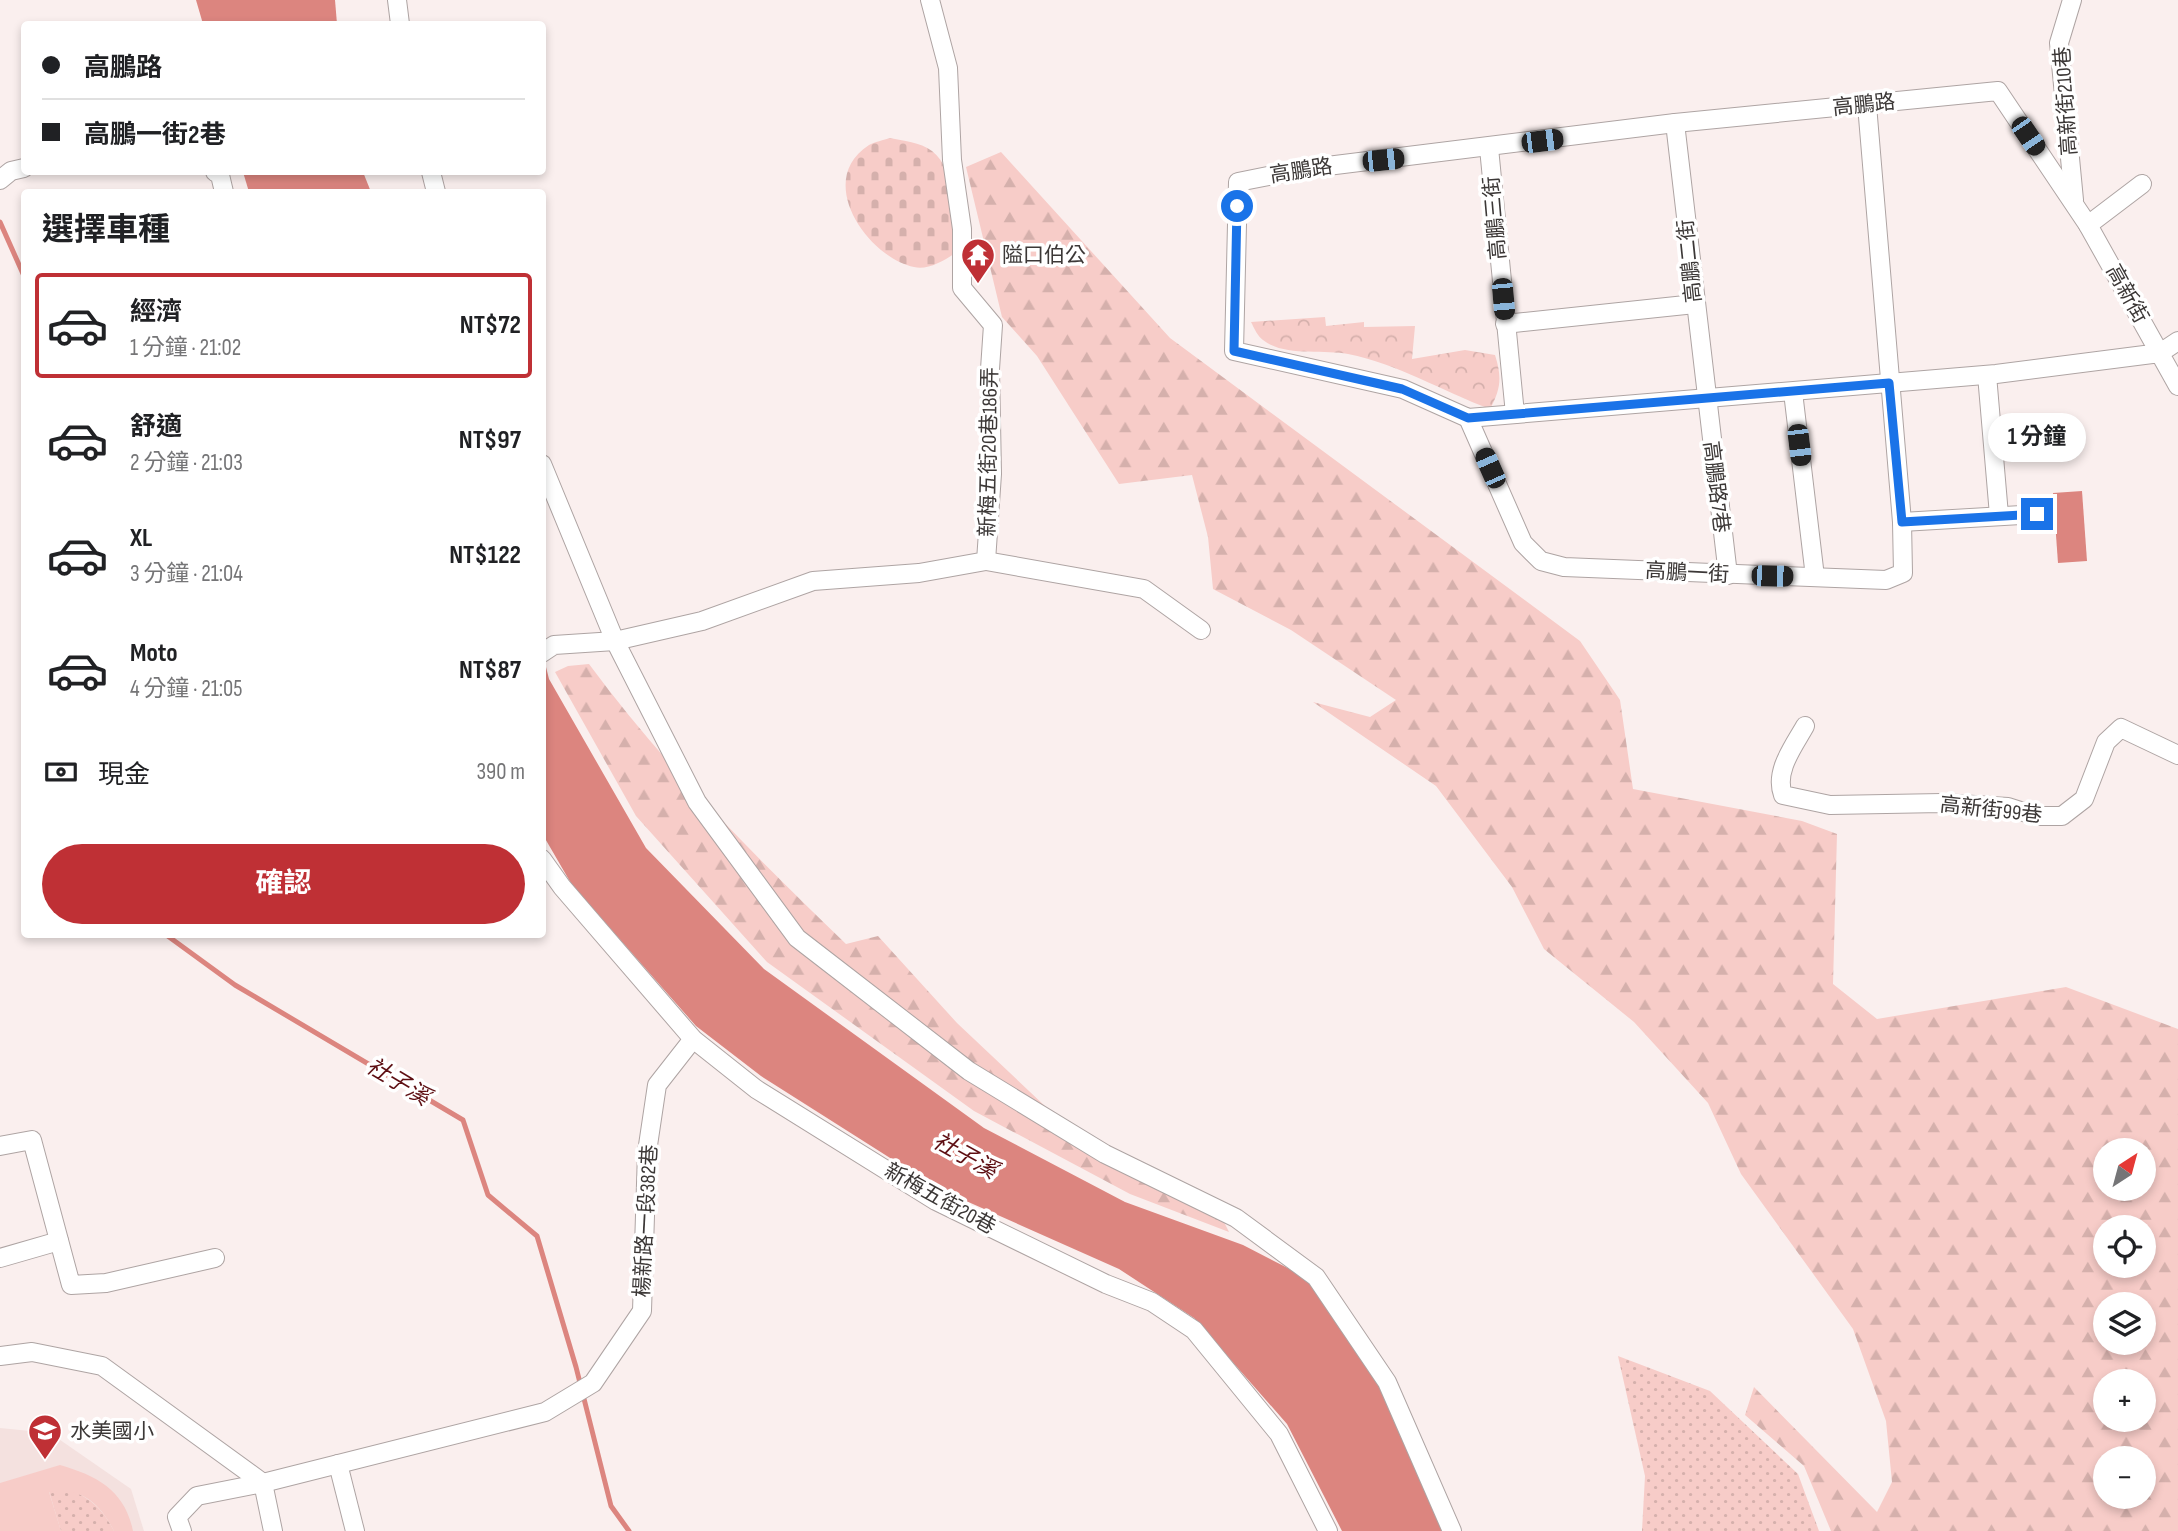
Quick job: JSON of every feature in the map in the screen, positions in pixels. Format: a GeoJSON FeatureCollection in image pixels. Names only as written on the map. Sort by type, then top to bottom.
{"type":"FeatureCollection","features":[{"type":"Feature","properties":{"kind":"street"},"geometry":{"type":"LineString","coordinates":[[397,0],[400,21]]}},
{"type":"Feature","properties":{"kind":"street","name":"新梅五街20巷186弄"},"geometry":{"type":"LineString","coordinates":[[548,649],[615,641],[702,621],[813,581],[919,573],[986,561],[992,474],[990,369],[993,325],[962,288],[962,229],[952,160],[948,68],[930,0]]}},
{"type":"Feature","properties":{"kind":"street","name":"高新街210巷"},"geometry":{"type":"LineString","coordinates":[[2072,0],[2059,43],[2074,203]]}},
{"type":"Feature","properties":{"kind":"street","name":"高鵬路"},"geometry":{"type":"LineString","coordinates":[[2074,203],[1998,91],[1867,106],[1675,122],[1489,148],[1303,169],[1238,182],[1234,351],[1402,389],[1468,418],[1987,375],[2160,354]]}},
{"type":"Feature","properties":{"kind":"street","name":"高鵬一街"},"geometry":{"type":"LineString","coordinates":[[1468,418],[1523,543],[1541,561],[1564,567],[1728,575],[1886,580],[1903,573],[1902,522],[1867,106]]}},
{"type":"Feature","properties":{"kind":"street","name":"高鵬二街"},"geometry":{"type":"LineString","coordinates":[[1675,122],[1705,400]]}},
{"type":"Feature","properties":{"kind":"street","name":"高鵬三街"},"geometry":{"type":"LineString","coordinates":[[1489,148],[1515,414]]}},
{"type":"Feature","properties":{"kind":"street"},"geometry":{"type":"LineString","coordinates":[[2088,225],[2142,184]]}},
{"type":"Feature","properties":{"kind":"street","name":"高新街"},"geometry":{"type":"LineString","coordinates":[[2074,203],[2178,386]]}},
{"type":"Feature","properties":{"kind":"street"},"geometry":{"type":"LineString","coordinates":[[1505,324],[1695,304]]}},
{"type":"Feature","properties":{"kind":"street"},"geometry":{"type":"LineString","coordinates":[[2160,354],[2178,341]]}},
{"type":"Feature","properties":{"kind":"street"},"geometry":{"type":"LineString","coordinates":[[1987,375],[1999,515]]}},
{"type":"Feature","properties":{"kind":"street"},"geometry":{"type":"LineString","coordinates":[[1793,392],[1815,577]]}},
{"type":"Feature","properties":{"kind":"street","name":"高鵬路7巷"},"geometry":{"type":"LineString","coordinates":[[1705,400],[1728,575]]}},
{"type":"Feature","properties":{"kind":"street"},"geometry":{"type":"LineString","coordinates":[[546,474],[615,641],[697,803],[797,938],[969,1071],[1105,1154],[1237,1218],[1316,1277],[1387,1381],[1452,1531]]}},
{"type":"Feature","properties":{"kind":"street"},"geometry":{"type":"LineString","coordinates":[[1902,522],[2037,514]]}},
{"type":"Feature","properties":{"kind":"street"},"geometry":{"type":"LineString","coordinates":[[986,561],[1144,589],[1200,629]]}},
{"type":"Feature","properties":{"kind":"street","name":"高新街99巷"},"geometry":{"type":"LineString","coordinates":[[1805,726],[1781,774],[1779,786],[1783,795],[1791,799],[1830,804],[1942,803],[2008,807],[2036,816],[2062,816],[2084,799],[2106,742],[2121,728],[2178,755]]}},
{"type":"Feature","properties":{"kind":"street","name":"新梅五街20巷"},"geometry":{"type":"LineString","coordinates":[[546,865],[562,887],[693,1039],[756,1089],[936,1201],[1106,1284],[1152,1302],[1194,1330],[1279,1434],[1328,1531]]}},
{"type":"Feature","properties":{"kind":"street","name":"楊新路一段382巷"},"geometry":{"type":"LineString","coordinates":[[181,1531],[177,1517],[197,1496],[263,1483],[545,1412],[593,1383],[642,1311],[647,1152],[657,1086],[693,1039]]}},
{"type":"Feature","properties":{"kind":"street"},"geometry":{"type":"LineString","coordinates":[[0,1146],[32,1140],[71,1285],[107,1283],[215,1258]]}},
{"type":"Feature","properties":{"kind":"street"},"geometry":{"type":"LineString","coordinates":[[0,1258],[59,1241]]}},
{"type":"Feature","properties":{"kind":"street"},"geometry":{"type":"LineString","coordinates":[[0,1356],[32,1352],[103,1366],[263,1483],[273,1531]]}},
{"type":"Feature","properties":{"kind":"street"},"geometry":{"type":"LineString","coordinates":[[338,1464],[355,1531]]}},
{"type":"Feature","properties":{"kind":"shaded area","name":"水美國小"},"geometry":{"type":"Polygon","coordinates":[[[0,1428],[50,1433],[131,1489],[144,1531],[0,1531],[0,1428]]]}},
{"type":"Feature","properties":{"kind":"green space"},"geometry":{"type":"Polygon","coordinates":[[[890,138],[911,142],[932,151],[940,160],[950,183],[958,251],[931,266],[914,267],[879,249],[853,215],[847,196],[846,177],[853,160],[869,145],[890,138]]]}},
{"type":"Feature","properties":{"kind":"green space"},"geometry":{"type":"Polygon","coordinates":[[[1001,152],[1170,338],[1580,641],[1620,700],[1633,789],[1802,821],[1837,834],[1833,984],[1877,1019],[2066,987],[2178,1029],[2178,1531],[1831,1531],[1804,1466],[1745,1415],[1754,1387],[1877,1512],[1892,1482],[1886,1421],[1853,1329],[1741,1174],[1708,1103],[1634,1022],[1544,949],[1512,887],[1436,786],[1313,702],[1370,717],[1396,700],[1291,630],[1213,589],[1208,537],[1192,475],[1119,484],[1037,356],[1002,317],[966,167],[1001,152]]]}},
{"type":"Feature","properties":{"kind":"green space"},"geometry":{"type":"Polygon","coordinates":[[[1325,317],[1326,326],[1364,322],[1364,327],[1415,326],[1412,359],[1465,350],[1495,355],[1499,383],[1490,409],[1366,358],[1282,349],[1259,337],[1251,322],[1325,317]]]}},
{"type":"Feature","properties":{"kind":"green space"},"geometry":{"type":"Polygon","coordinates":[[[589,664],[680,775],[846,944],[878,936],[957,1023],[1100,1158],[1221,1216],[1229,1232],[1130,1194],[974,1111],[767,962],[636,816],[555,672],[568,666],[589,664]]]}},
{"type":"Feature","properties":{"kind":"green space"},"geometry":{"type":"Polygon","coordinates":[[[1618,1356],[1710,1391],[1798,1474],[1819,1531],[1642,1531],[1645,1476],[1618,1356]]]}},
{"type":"Feature","properties":{"kind":"green space"},"geometry":{"type":"Polygon","coordinates":[[[60,1465],[86,1474],[108,1487],[124,1505],[133,1531],[114,1531],[102,1512],[88,1499],[60,1491],[49,1492],[61,1531],[0,1531],[0,1483],[60,1465]]]}},
{"type":"Feature","properties":{"kind":"green space"},"geometry":{"type":"Polygon","coordinates":[[[70,1490],[96,1506],[114,1531],[61,1531],[49,1491],[70,1490]]]}},
{"type":"Feature","properties":{"kind":"water"},"geometry":{"type":"Polygon","coordinates":[[[196,0],[335,0],[337,21],[202,21],[196,0]]]}},
{"type":"Feature","properties":{"kind":"water"},"geometry":{"type":"Polygon","coordinates":[[[244,175],[364,175],[370,189],[248,189],[244,175]]]}},
{"type":"Feature","properties":{"kind":"water"},"geometry":{"type":"Polygon","coordinates":[[[2082,491],[2087,561],[2058,563],[2053,493],[2082,491]]]}},
{"type":"Feature","properties":{"kind":"water"},"geometry":{"type":"Polygon","coordinates":[[[546,667],[549,679],[646,848],[764,969],[984,1128],[1125,1202],[1243,1245],[1313,1281],[1384,1388],[1445,1531],[1342,1531],[1287,1424],[1194,1318],[1119,1269],[939,1189],[761,1076],[696,1026],[572,885],[546,840],[546,667]]]}},
{"type":"Feature","properties":{"kind":"waterway","name":"社子溪"},"geometry":{"type":"LineString","coordinates":[[0,222],[21,269]]}},
{"type":"Feature","properties":{"kind":"waterway","name":"社子溪"},"geometry":{"type":"LineString","coordinates":[[170,938],[235,985],[463,1120],[488,1195],[537,1236],[576,1367],[611,1506],[629,1531]]}},
{"type":"Feature","properties":{"kind":"place","name":"隘口伯公"},"geometry":{"type":"Point","coordinates":[978,285]}},
{"type":"Feature","properties":{"kind":"place","name":"水美國小"},"geometry":{"type":"Point","coordinates":[45,1461]}},
{"type":"Feature","properties":{"kind":"route"},"geometry":{"type":"LineString","coordinates":[[1237,206],[1234,351],[1402,389],[1468,418],[1889,383],[1902,522],[2037,514]]}}]}
